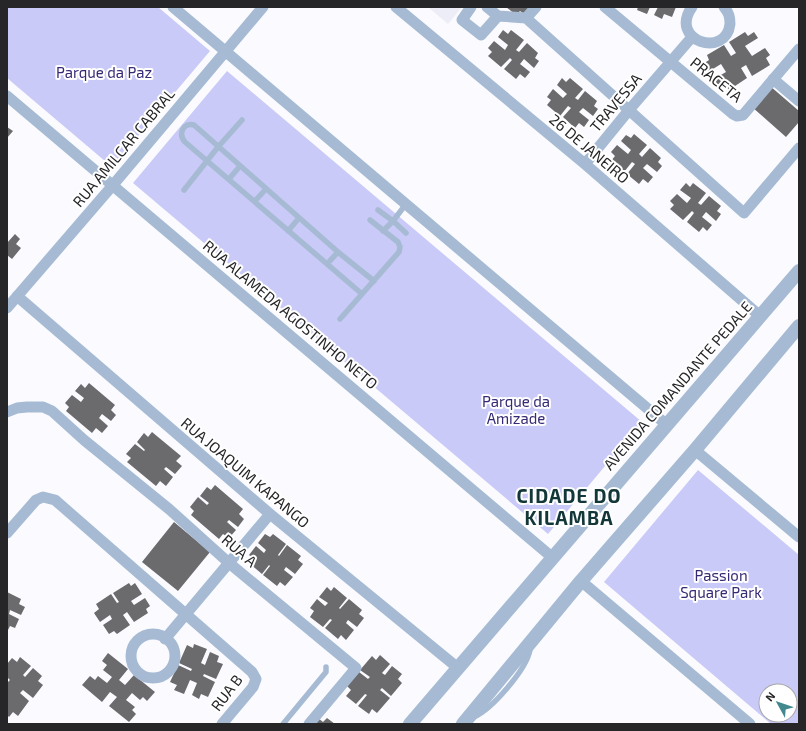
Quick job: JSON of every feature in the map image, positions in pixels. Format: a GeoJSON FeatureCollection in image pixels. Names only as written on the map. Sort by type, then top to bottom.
{"type":"FeatureCollection","features":[{"type":"Feature","properties":{"kind":"street"},"geometry":{"type":"LineString","coordinates":[[173,7],[666,425]]}},
{"type":"Feature","properties":{"kind":"street","name":"RUA AMILCAR CABRAL"},"geometry":{"type":"LineString","coordinates":[[7,308],[263,7]]}},
{"type":"Feature","properties":{"kind":"street","name":"26 DE JANEIRO"},"geometry":{"type":"LineString","coordinates":[[396,7],[585,164],[760,316]]}},
{"type":"Feature","properties":{"kind":"street"},"geometry":{"type":"LineString","coordinates":[[471,7],[462,20],[480,35],[482,35],[498,16]]}},
{"type":"Feature","properties":{"kind":"street"},"geometry":{"type":"LineString","coordinates":[[487,7],[498,16],[526,18],[744,213],[799,148]]}},
{"type":"Feature","properties":{"kind":"street"},"geometry":{"type":"LineString","coordinates":[[526,18],[536,7]]}},
{"type":"Feature","properties":{"kind":"street","name":"PRACETA"},"geometry":{"type":"LineString","coordinates":[[605,7],[737,116],[743,115],[799,49]]}},
{"type":"Feature","properties":{"kind":"street"},"geometry":{"type":"LineString","coordinates":[[692,7],[688,12],[686,22],[688,29],[692,37],[699,42],[710,44],[718,41],[729,29],[730,18],[728,11],[724,7]]}},
{"type":"Feature","properties":{"kind":"street","name":"TRAVESSA"},"geometry":{"type":"LineString","coordinates":[[585,164],[628,110],[692,37]]}},
{"type":"Feature","properties":{"kind":"street"},"geometry":{"type":"LineString","coordinates":[[773,79],[799,101]]}},
{"type":"Feature","properties":{"kind":"street","name":"RUA ALAMEDA AGOSTINHO NETO"},"geometry":{"type":"LineString","coordinates":[[7,96],[553,558]]}},
{"type":"Feature","properties":{"kind":"street","name":"AVENIDA COMANDANTE PEDALE"},"geometry":{"type":"LineString","coordinates":[[410,724],[799,271]]}},
{"type":"Feature","properties":{"kind":"street","name":"RUA JOAQUIM KAPANGO"},"geometry":{"type":"LineString","coordinates":[[17,296],[270,514],[458,668]]}},
{"type":"Feature","properties":{"kind":"street"},"geometry":{"type":"LineString","coordinates":[[465,722],[581,582],[695,450],[799,326]]}},
{"type":"Feature","properties":{"kind":"street","name":"RUA A"},"geometry":{"type":"LineString","coordinates":[[7,412],[17,408],[43,407],[48,409],[162,504],[229,563],[356,668],[309,724]]}},
{"type":"Feature","properties":{"kind":"street"},"geometry":{"type":"LineString","coordinates":[[695,450],[799,537]]}},
{"type":"Feature","properties":{"kind":"street"},"geometry":{"type":"LineString","coordinates":[[7,533],[36,500],[43,497],[55,500],[186,614]]}},
{"type":"Feature","properties":{"kind":"street"},"geometry":{"type":"LineString","coordinates":[[166,638],[270,514]]}},
{"type":"Feature","properties":{"kind":"street"},"geometry":{"type":"LineString","coordinates":[[581,582],[750,724]]}},
{"type":"Feature","properties":{"kind":"street","name":"RUA B"},"geometry":{"type":"LineString","coordinates":[[186,614],[252,672],[256,679],[253,687],[222,724]]}},
{"type":"Feature","properties":{"kind":"lane"},"geometry":{"type":"LineString","coordinates":[[184,190],[207,160],[242,120]]}},
{"type":"Feature","properties":{"kind":"lane"},"geometry":{"type":"LineString","coordinates":[[362,294],[182,138],[181,134],[186,126],[190,124],[194,125],[338,252],[374,281]]}},
{"type":"Feature","properties":{"kind":"lane"},"geometry":{"type":"LineString","coordinates":[[229,179],[240,166]]}},
{"type":"Feature","properties":{"kind":"lane"},"geometry":{"type":"LineString","coordinates":[[255,201],[266,189]]}},
{"type":"Feature","properties":{"kind":"lane"},"geometry":{"type":"LineString","coordinates":[[383,231],[406,204]]}},
{"type":"Feature","properties":{"kind":"lane"},"geometry":{"type":"LineString","coordinates":[[378,210],[406,233]]}},
{"type":"Feature","properties":{"kind":"lane"},"geometry":{"type":"LineString","coordinates":[[288,231],[299,218]]}},
{"type":"Feature","properties":{"kind":"lane"},"geometry":{"type":"LineString","coordinates":[[340,319],[399,252],[400,246],[398,242],[370,220]]}},
{"type":"Feature","properties":{"kind":"lane"},"geometry":{"type":"LineString","coordinates":[[327,264],[338,252]]}},
{"type":"Feature","properties":{"kind":"lane"},"geometry":{"type":"LineString","coordinates":[[283,724],[326,672],[326,667]]}},
{"type":"Feature","properties":{"kind":"shaded area"},"geometry":{"type":"Polygon","coordinates":[[[428,7],[462,7],[448,24],[428,7]]]}},
{"type":"Feature","properties":{"kind":"green space","name":"Parque da Paz"},"geometry":{"type":"Polygon","coordinates":[[[7,7],[158,7],[210,51],[112,167],[7,78],[7,7]]]}},
{"type":"Feature","properties":{"kind":"green space","name":"Parque da Amizade"},"geometry":{"type":"Polygon","coordinates":[[[227,71],[642,422],[548,534],[133,183],[227,71]]]}},
{"type":"Feature","properties":{"kind":"green space","name":"Passion Square Park"},"geometry":{"type":"Polygon","coordinates":[[[698,470],[799,555],[799,724],[770,723],[798,723],[798,683],[758,683],[758,713],[604,582],[698,470]]]}},
{"type":"Feature","properties":{"kind":"building"},"geometry":{"type":"Polygon","coordinates":[[[506,7],[530,7],[524,14],[520,11],[516,15],[506,7]]]}},
{"type":"Feature","properties":{"kind":"building"},"geometry":{"type":"Polygon","coordinates":[[[638,7],[650,7],[647,14],[637,10],[638,7]]]}},
{"type":"Feature","properties":{"kind":"building"},"geometry":{"type":"Polygon","coordinates":[[[658,7],[676,7],[672,17],[664,14],[662,19],[654,15],[658,7]]]}},
{"type":"Feature","properties":{"kind":"building"},"geometry":{"type":"Polygon","coordinates":[[[503,30],[508,34],[511,30],[524,40],[516,50],[519,52],[527,43],[538,53],[535,58],[539,61],[534,68],[524,59],[520,64],[530,72],[525,78],[520,74],[516,79],[504,69],[512,60],[510,58],[501,67],[488,56],[492,52],[488,48],[494,41],[505,50],[508,45],[498,37],[503,30]]]}},
{"type":"Feature","properties":{"kind":"building"},"geometry":{"type":"Polygon","coordinates":[[[745,32],[748,36],[754,32],[758,38],[745,46],[752,56],[765,48],[770,55],[766,58],[770,65],[752,76],[746,65],[741,68],[747,78],[729,90],[726,86],[721,90],[714,79],[726,72],[721,64],[708,72],[703,64],[709,60],[707,55],[724,45],[731,56],[736,53],[729,42],[745,32]]]}},
{"type":"Feature","properties":{"kind":"building"},"geometry":{"type":"Polygon","coordinates":[[[562,78],[566,82],[570,78],[583,89],[575,98],[578,100],[585,91],[597,101],[594,106],[598,109],[593,116],[583,108],[579,112],[589,120],[584,127],[579,123],[575,128],[563,117],[571,108],[568,106],[560,116],[547,105],[551,100],[547,97],[553,89],[563,98],[567,94],[557,85],[562,78]]]}},
{"type":"Feature","properties":{"kind":"building"},"geometry":{"type":"Polygon","coordinates":[[[770,86],[799,111],[799,122],[786,137],[752,107],[770,86]]]}},
{"type":"Feature","properties":{"kind":"building"},"geometry":{"type":"Polygon","coordinates":[[[7,127],[13,131],[7,138],[7,127]]]}},
{"type":"Feature","properties":{"kind":"building"},"geometry":{"type":"Polygon","coordinates":[[[634,134],[647,145],[639,154],[642,157],[650,148],[661,158],[658,162],[662,166],[657,172],[647,164],[643,168],[653,177],[648,183],[643,179],[639,184],[627,174],[635,164],[632,162],[624,172],[611,161],[615,156],[611,152],[617,145],[628,154],[631,150],[621,141],[626,135],[631,138],[634,134]]]}},
{"type":"Feature","properties":{"kind":"building"},"geometry":{"type":"Polygon","coordinates":[[[686,183],[690,187],[693,183],[706,193],[698,203],[701,205],[709,196],[721,206],[717,211],[721,214],[716,221],[706,212],[702,217],[712,225],[707,231],[703,227],[699,232],[687,222],[694,213],[692,211],[683,220],[670,209],[674,205],[670,201],[677,194],[687,203],[691,198],[680,190],[686,183]]]}},
{"type":"Feature","properties":{"kind":"building"},"geometry":{"type":"Polygon","coordinates":[[[15,234],[20,239],[16,244],[21,248],[12,259],[7,255],[7,243],[15,234]]]}},
{"type":"Feature","properties":{"kind":"building"},"geometry":{"type":"Polygon","coordinates":[[[89,383],[115,405],[111,410],[116,415],[111,421],[102,414],[99,418],[108,426],[102,433],[96,428],[92,433],[66,411],[69,407],[65,403],[72,395],[81,402],[84,398],[75,391],[81,384],[85,388],[89,383]]]}},
{"type":"Feature","properties":{"kind":"building"},"geometry":{"type":"Polygon","coordinates":[[[152,432],[181,456],[176,461],[182,466],[175,474],[166,467],[164,469],[173,477],[166,486],[160,481],[156,486],[127,462],[131,458],[126,454],[135,444],[144,451],[145,450],[137,442],[144,433],[148,437],[152,432]]]}},
{"type":"Feature","properties":{"kind":"building"},"geometry":{"type":"Polygon","coordinates":[[[215,485],[243,509],[239,514],[244,519],[238,527],[229,520],[227,522],[236,530],[229,538],[223,534],[219,539],[191,515],[194,511],[190,507],[198,497],[207,505],[209,503],[200,496],[207,487],[211,490],[215,485]]]}},
{"type":"Feature","properties":{"kind":"building"},"geometry":{"type":"Polygon","coordinates":[[[174,522],[210,552],[178,591],[142,562],[174,522]]]}},
{"type":"Feature","properties":{"kind":"building"},"geometry":{"type":"Polygon","coordinates":[[[265,534],[270,537],[273,534],[286,544],[278,555],[279,556],[287,545],[301,556],[298,560],[303,564],[295,574],[286,567],[284,570],[293,577],[285,586],[280,582],[277,586],[263,575],[270,566],[269,565],[262,574],[249,563],[253,558],[249,555],[256,546],[264,553],[266,550],[258,543],[265,534]]]}},
{"type":"Feature","properties":{"kind":"building"},"geometry":{"type":"Polygon","coordinates":[[[129,583],[131,586],[135,583],[142,594],[131,601],[134,605],[145,598],[150,606],[146,609],[148,613],[134,622],[127,612],[123,615],[130,625],[117,634],[114,631],[109,634],[103,625],[112,619],[110,615],[100,622],[94,613],[99,609],[96,604],[111,594],[117,603],[119,602],[113,593],[129,583]]]}},
{"type":"Feature","properties":{"kind":"building"},"geometry":{"type":"Polygon","coordinates":[[[327,587],[331,591],[334,587],[347,598],[339,608],[340,609],[349,599],[362,610],[359,614],[364,618],[357,627],[348,620],[346,623],[354,630],[346,640],[341,635],[338,639],[325,628],[332,620],[330,619],[323,627],[310,617],[314,611],[310,608],[317,599],[325,606],[328,603],[319,597],[327,587]]]}},
{"type":"Feature","properties":{"kind":"building"},"geometry":{"type":"Polygon","coordinates":[[[7,592],[21,599],[19,604],[25,607],[21,615],[10,610],[9,614],[19,619],[15,628],[10,626],[7,632],[7,592]]]}},
{"type":"Feature","properties":{"kind":"building"},"geometry":{"type":"Polygon","coordinates":[[[194,644],[207,649],[201,663],[205,665],[210,652],[219,656],[217,662],[223,664],[216,679],[204,674],[203,676],[215,682],[208,697],[201,694],[199,699],[192,695],[197,683],[190,680],[184,694],[174,690],[177,685],[170,682],[178,665],[191,671],[192,669],[179,663],[187,645],[193,648],[194,644]]]}},
{"type":"Feature","properties":{"kind":"building"},"geometry":{"type":"Polygon","coordinates":[[[108,653],[128,669],[119,680],[125,685],[134,675],[155,692],[147,701],[143,697],[140,700],[132,693],[126,700],[135,707],[132,710],[136,714],[129,722],[109,706],[117,697],[110,692],[102,702],[82,685],[90,676],[95,680],[98,676],[107,683],[112,677],[103,670],[107,665],[102,661],[108,653]]]}},
{"type":"Feature","properties":{"kind":"building"},"geometry":{"type":"Polygon","coordinates":[[[380,655],[390,664],[382,673],[385,675],[392,666],[402,674],[398,679],[402,683],[391,696],[382,688],[380,690],[390,698],[377,713],[372,709],[369,714],[358,706],[367,695],[365,694],[356,704],[346,696],[351,690],[347,686],[359,672],[368,679],[370,677],[360,670],[372,656],[376,660],[380,655]]]}},
{"type":"Feature","properties":{"kind":"building"},"geometry":{"type":"Polygon","coordinates":[[[20,657],[31,666],[23,675],[25,677],[33,668],[42,676],[38,681],[43,685],[33,698],[23,690],[20,693],[29,701],[18,716],[13,712],[9,717],[7,715],[7,683],[10,680],[7,677],[7,664],[12,658],[17,662],[20,657]]]}},
{"type":"Feature","properties":{"kind":"building"},"geometry":{"type":"Polygon","coordinates":[[[318,718],[323,722],[327,718],[335,724],[314,724],[318,718]]]}},
{"type":"Feature","properties":{"kind":"district","name":"CIDADE DO KILAMBA"},"geometry":{"type":"Point","coordinates":[569,507]}}]}
